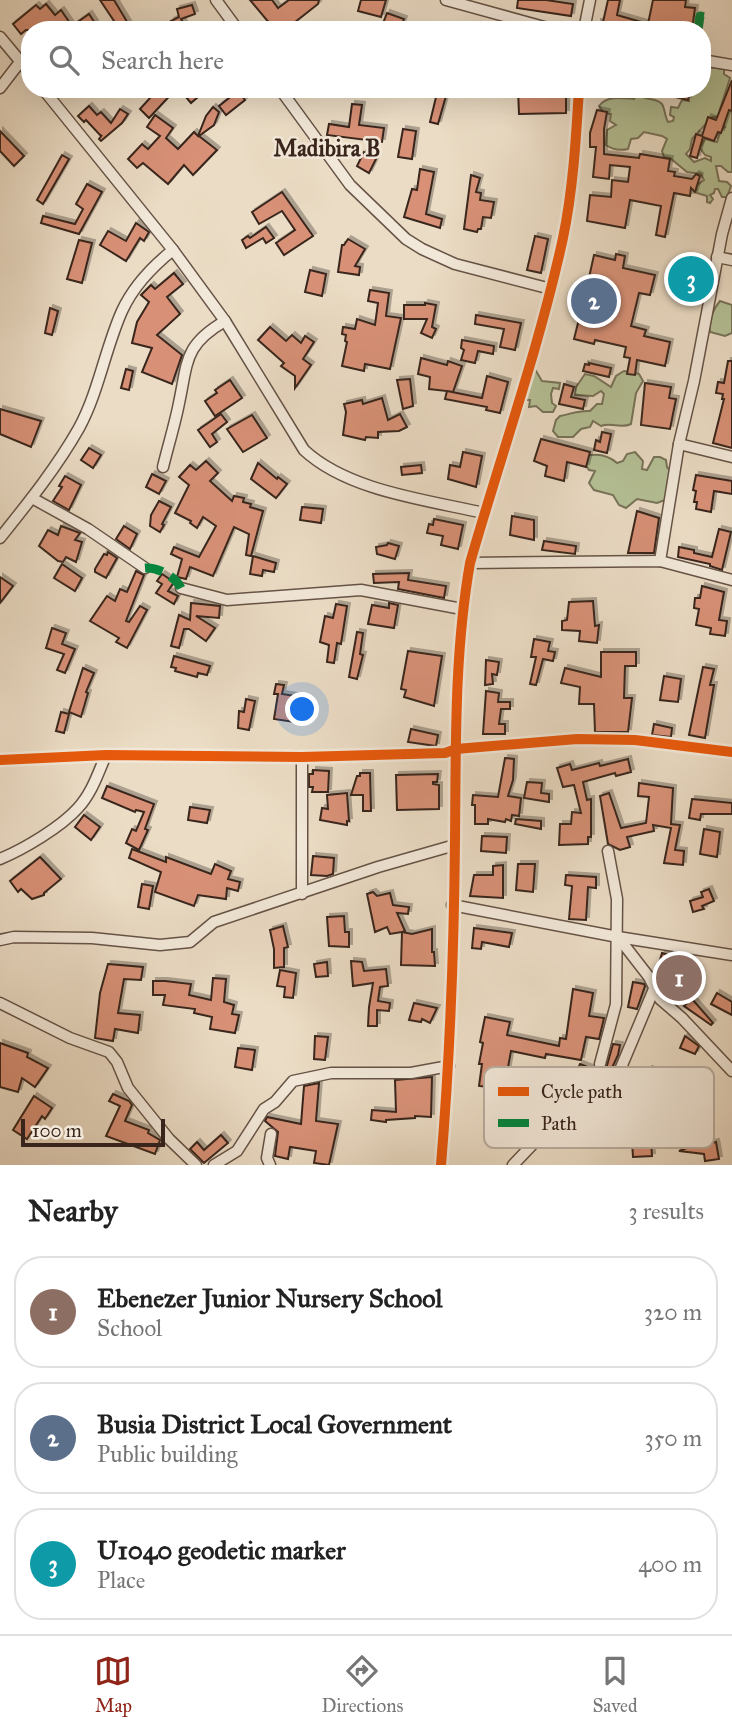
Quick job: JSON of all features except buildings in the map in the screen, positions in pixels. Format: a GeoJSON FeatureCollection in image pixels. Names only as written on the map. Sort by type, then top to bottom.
{"type":"FeatureCollection","features":[{"type":"Feature","properties":{"kind":"street"},"geometry":{"type":"LineString","coordinates":[[216,0],[231,21]]}},
{"type":"Feature","properties":{"kind":"street"},"geometry":{"type":"LineString","coordinates":[[446,0],[522,21]]}},
{"type":"Feature","properties":{"kind":"street"},"geometry":{"type":"LineString","coordinates":[[586,21],[590,0]]}},
{"type":"Feature","properties":{"kind":"street"},"geometry":{"type":"LineString","coordinates":[[0,37],[20,62],[0,88]]}},
{"type":"Feature","properties":{"kind":"street"},"geometry":{"type":"LineString","coordinates":[[711,62],[732,65]]}},
{"type":"Feature","properties":{"kind":"street"},"geometry":{"type":"LineString","coordinates":[[50,98],[173,250],[225,321],[304,450],[332,471],[367,485],[485,513]]}},
{"type":"Feature","properties":{"kind":"street"},"geometry":{"type":"LineString","coordinates":[[286,98],[349,185],[406,239],[455,264],[551,289]]}},
{"type":"Feature","properties":{"kind":"street"},"geometry":{"type":"LineString","coordinates":[[441,1165],[453,983],[457,678],[462,609],[470,563],[551,289],[564,235],[578,98]]}},
{"type":"Feature","properties":{"kind":"street"},"geometry":{"type":"LineString","coordinates":[[660,561],[680,444],[732,198]]}},
{"type":"Feature","properties":{"kind":"street"},"geometry":{"type":"LineString","coordinates":[[0,538],[33,498],[78,428],[96,390],[122,311],[141,280],[173,250]]}},
{"type":"Feature","properties":{"kind":"street"},"geometry":{"type":"LineString","coordinates":[[718,257],[732,260]]}},
{"type":"Feature","properties":{"kind":"street"},"geometry":{"type":"LineString","coordinates":[[163,467],[180,402],[184,370],[191,353],[205,333],[225,321]]}},
{"type":"Feature","properties":{"kind":"street"},"geometry":{"type":"LineString","coordinates":[[680,444],[732,457]]}},
{"type":"Feature","properties":{"kind":"street"},"geometry":{"type":"LineString","coordinates":[[33,498],[145,568]]}},
{"type":"Feature","properties":{"kind":"street"},"geometry":{"type":"LineString","coordinates":[[470,563],[660,561],[732,580]]}},
{"type":"Feature","properties":{"kind":"street"},"geometry":{"type":"LineString","coordinates":[[181,588],[227,600],[361,590],[462,609]]}},
{"type":"Feature","properties":{"kind":"street"},"geometry":{"type":"LineString","coordinates":[[0,760],[106,755],[302,757],[445,753],[456,749],[577,739],[635,740],[732,752]]}},
{"type":"Feature","properties":{"kind":"street"},"geometry":{"type":"LineString","coordinates":[[0,859],[42,835],[77,810],[94,784],[106,755]]}},
{"type":"Feature","properties":{"kind":"street"},"geometry":{"type":"LineString","coordinates":[[302,757],[302,894]]}},
{"type":"Feature","properties":{"kind":"street"},"geometry":{"type":"LineString","coordinates":[[0,940],[14,937],[92,938],[160,945],[190,942],[214,922],[378,867],[455,845]]}},
{"type":"Feature","properties":{"kind":"street"},"geometry":{"type":"LineString","coordinates":[[600,1064],[615,1004],[618,937],[617,899],[608,851]]}},
{"type":"Feature","properties":{"kind":"street"},"geometry":{"type":"LineString","coordinates":[[453,905],[618,937],[732,955]]}},
{"type":"Feature","properties":{"kind":"street"},"geometry":{"type":"LineString","coordinates":[[618,937],[649,977],[660,999],[682,1017],[732,1071]]}},
{"type":"Feature","properties":{"kind":"street"},"geometry":{"type":"LineString","coordinates":[[621,1067],[654,989]]}},
{"type":"Feature","properties":{"kind":"street"},"geometry":{"type":"LineString","coordinates":[[0,1003],[69,1038],[109,1052],[117,1062],[128,1088],[169,1139],[196,1165]]}},
{"type":"Feature","properties":{"kind":"street"},"geometry":{"type":"LineString","coordinates":[[214,1165],[237,1151],[264,1110],[275,1102],[293,1081],[331,1073],[411,1073],[449,1066]]}},
{"type":"Feature","properties":{"kind":"street"},"geometry":{"type":"LineString","coordinates":[[270,1165],[267,1158],[271,1134]]}},
{"type":"Feature","properties":{"kind":"street"},"geometry":{"type":"LineString","coordinates":[[513,1165],[529,1148]]}},
{"type":"Feature","properties":{"kind":"green space"},"geometry":{"type":"Polygon","coordinates":[[[711,67],[724,69],[724,74],[730,78],[720,109],[732,109],[732,172],[716,166],[719,181],[727,182],[731,186],[727,197],[722,197],[718,189],[715,189],[710,195],[713,199],[710,203],[707,202],[707,196],[697,193],[696,186],[704,180],[701,174],[687,172],[670,158],[664,157],[662,151],[667,139],[662,136],[644,132],[638,138],[631,139],[628,149],[625,150],[606,145],[607,130],[616,125],[610,121],[611,114],[604,113],[599,106],[602,102],[620,98],[656,100],[662,104],[668,122],[673,121],[674,117],[670,115],[671,107],[678,108],[682,100],[689,101],[688,98],[711,98],[711,67]],[[712,117],[692,139],[686,154],[694,162],[705,158],[711,161],[711,157],[705,155],[700,148],[705,139],[717,142],[721,130],[725,127],[718,117],[712,117]]]}},
{"type":"Feature","properties":{"kind":"green space"},"geometry":{"type":"Polygon","coordinates":[[[720,301],[732,305],[732,333],[725,336],[710,332],[712,315],[720,301]]]}},
{"type":"Feature","properties":{"kind":"green space"},"geometry":{"type":"Polygon","coordinates":[[[532,371],[536,371],[542,381],[560,383],[559,389],[553,388],[551,394],[552,403],[556,406],[553,412],[543,412],[536,406],[529,407],[530,400],[525,400],[532,371]]]}},
{"type":"Feature","properties":{"kind":"green space"},"geometry":{"type":"Polygon","coordinates":[[[624,371],[639,374],[643,381],[636,393],[631,424],[601,426],[593,421],[590,427],[581,429],[573,437],[558,437],[553,431],[560,416],[590,411],[597,404],[602,404],[604,394],[601,391],[593,396],[575,395],[576,387],[585,374],[594,376],[611,387],[616,376],[624,371]]]}},
{"type":"Feature","properties":{"kind":"green space"},"geometry":{"type":"Polygon","coordinates":[[[635,452],[643,461],[642,469],[647,470],[654,457],[660,457],[666,460],[672,473],[665,500],[657,503],[637,499],[626,508],[619,505],[613,495],[594,490],[589,483],[595,471],[589,470],[584,462],[586,456],[599,455],[617,463],[623,461],[627,454],[635,452]]]}},
{"type":"Feature","properties":{"kind":"marked path"},"geometry":{"type":"LineString","coordinates":[[699,21],[700,16],[709,18]]}},
{"type":"Feature","properties":{"kind":"marked path"},"geometry":{"type":"LineString","coordinates":[[145,568],[165,573],[181,588]]}},
{"type":"Feature","properties":{"kind":"cycle path"},"geometry":{"type":"LineString","coordinates":[[441,1165],[453,962],[457,701],[465,598],[470,563],[531,361],[563,238],[572,183],[578,98]]}},
{"type":"Feature","properties":{"kind":"cycle path"},"geometry":{"type":"LineString","coordinates":[[0,760],[106,755],[302,757],[445,753],[456,749],[577,739],[635,740],[732,752]]}},
{"type":"Feature","properties":{"kind":"place","name":"U1040 geodetic marker"},"geometry":{"type":"Point","coordinates":[691,279]}},
{"type":"Feature","properties":{"kind":"place","name":"Busia District Local Government"},"geometry":{"type":"Point","coordinates":[594,301]}},
{"type":"Feature","properties":{"kind":"place","name":"Ebenezer Junior Nursery School"},"geometry":{"type":"Point","coordinates":[679,978]}},
{"type":"Feature","properties":{"kind":"district","name":"Madibira B"},"geometry":{"type":"Point","coordinates":[327,148]}}]}
